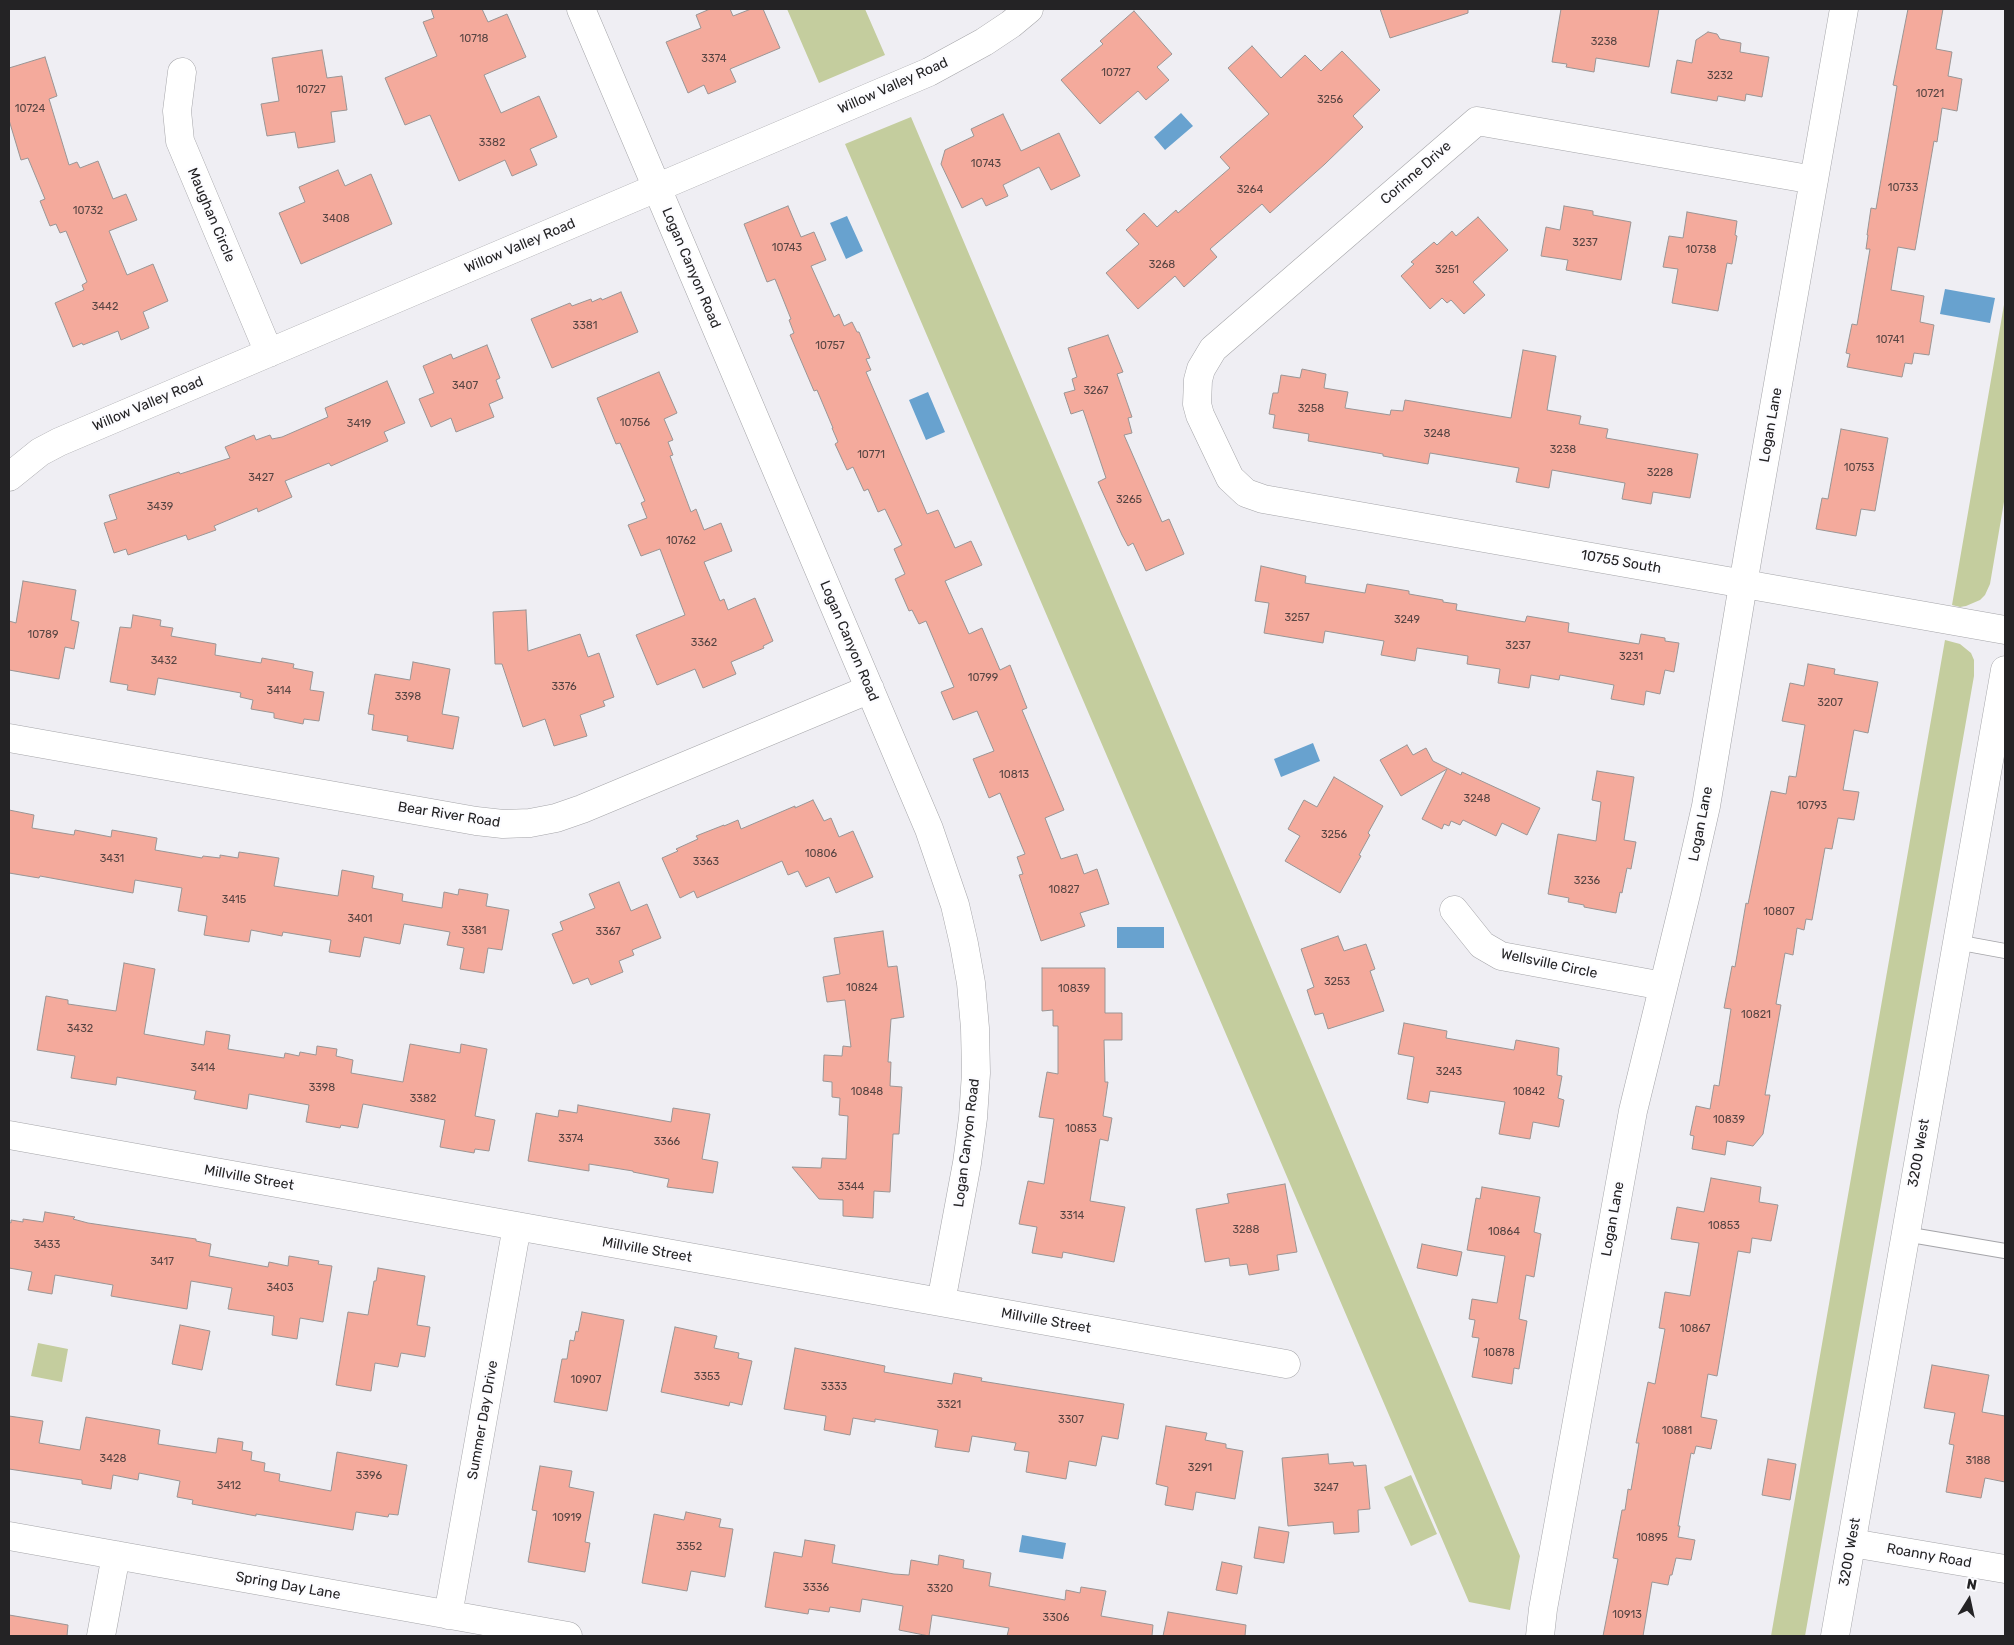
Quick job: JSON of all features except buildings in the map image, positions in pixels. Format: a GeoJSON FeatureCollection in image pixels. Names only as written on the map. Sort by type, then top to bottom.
{"type":"FeatureCollection","features":[{"type":"Feature","properties":{"kind":"street","name":"Logan Canyon Road"},"geometry":{"type":"LineString","coordinates":[[581,9],[870,689],[943,866],[964,944],[971,984],[976,1064],[973,1118],[967,1163],[941,1302]]}},
{"type":"Feature","properties":{"kind":"street","name":"Willow Valley Road"},"geometry":{"type":"LineString","coordinates":[[9,477],[40,452],[60,442],[929,72],[984,42],[1029,9]]}},
{"type":"Feature","properties":{"kind":"street","name":"Logan Lane"},"geometry":{"type":"LineString","coordinates":[[1540,1636],[1543,1609],[1624,1156],[1644,1062],[1706,806],[1844,9]]}},
{"type":"Feature","properties":{"kind":"street","name":"Maughan Circle"},"geometry":{"type":"LineString","coordinates":[[182,72],[177,111],[180,141],[269,353]]}},
{"type":"Feature","properties":{"kind":"street","name":"Corinne Drive"},"geometry":{"type":"LineString","coordinates":[[1240,488],[1230,478],[1200,415],[1198,380],[1206,358],[1221,342],[1477,121],[1814,180]]}},
{"type":"Feature","properties":{"kind":"street","name":"10755 South"},"geometry":{"type":"LineString","coordinates":[[1240,488],[1246,493],[1263,499],[2005,630]]}},
{"type":"Feature","properties":{"kind":"street","name":"3200 West"},"geometry":{"type":"LineString","coordinates":[[1836,1636],[2005,670]]}},
{"type":"Feature","properties":{"kind":"street","name":"Bear River Road"},"geometry":{"type":"LineString","coordinates":[[9,738],[476,821],[503,824],[530,823],[556,818],[582,809],[870,689]]}},
{"type":"Feature","properties":{"kind":"street","name":"Wellsville Circle"},"geometry":{"type":"LineString","coordinates":[[1454,910],[1482,945],[1501,956],[1663,986]]}},
{"type":"Feature","properties":{"kind":"street","name":"Millville Street"},"geometry":{"type":"LineString","coordinates":[[9,1134],[1286,1364]]}},
{"type":"Feature","properties":{"kind":"street","name":"Summer Day Drive"},"geometry":{"type":"LineString","coordinates":[[448,1615],[517,1226]]}},
{"type":"Feature","properties":{"kind":"street","name":"Spring Day Lane"},"geometry":{"type":"LineString","coordinates":[[9,1536],[568,1636]]}},
{"type":"Feature","properties":{"kind":"street","name":"Roanny Road"},"geometry":{"type":"LineString","coordinates":[[1852,1543],[2005,1569]]}},
{"type":"Feature","properties":{"kind":"street"},"geometry":{"type":"LineString","coordinates":[[101,1636],[116,1555]]}},
{"type":"Feature","properties":{"kind":"lane"},"geometry":{"type":"LineString","coordinates":[[1956,942],[2005,951]]}},
{"type":"Feature","properties":{"kind":"lane"},"geometry":{"type":"LineString","coordinates":[[1905,1234],[2005,1251]]}},
{"type":"Feature","properties":{"kind":"green space"},"geometry":{"type":"Polygon","coordinates":[[[787,9],[865,9],[885,55],[819,83],[787,9]]]}},
{"type":"Feature","properties":{"kind":"green space"},"geometry":{"type":"Polygon","coordinates":[[[911,117],[1520,1556],[1510,1610],[1469,1602],[845,144],[911,117]]]}},
{"type":"Feature","properties":{"kind":"green space"},"geometry":{"type":"Polygon","coordinates":[[[2005,299],[2005,496],[1990,584],[1985,595],[1980,600],[1960,607],[1952,605],[2005,299]]]}},
{"type":"Feature","properties":{"kind":"green space"},"geometry":{"type":"Polygon","coordinates":[[[1945,640],[1960,644],[1971,653],[1974,660],[1974,676],[1805,1636],[1771,1636],[1945,640]]]}},
{"type":"Feature","properties":{"kind":"green space"},"geometry":{"type":"Polygon","coordinates":[[[38,1343],[68,1349],[62,1382],[31,1376],[38,1343]]]}},
{"type":"Feature","properties":{"kind":"green space"},"geometry":{"type":"Polygon","coordinates":[[[1411,1475],[1437,1534],[1411,1546],[1384,1487],[1411,1475]]]}},
{"type":"Feature","properties":{"kind":"water"},"geometry":{"type":"Polygon","coordinates":[[[1181,113],[1193,126],[1165,150],[1154,137],[1181,113]]]}},
{"type":"Feature","properties":{"kind":"water"},"geometry":{"type":"Polygon","coordinates":[[[847,216],[863,251],[846,259],[830,223],[847,216]]]}},
{"type":"Feature","properties":{"kind":"water"},"geometry":{"type":"Polygon","coordinates":[[[1945,289],[1995,298],[1990,323],[1940,314],[1945,289]]]}},
{"type":"Feature","properties":{"kind":"water"},"geometry":{"type":"Polygon","coordinates":[[[928,392],[945,432],[926,440],[909,400],[928,392]]]}},
{"type":"Feature","properties":{"kind":"water"},"geometry":{"type":"Polygon","coordinates":[[[1313,743],[1320,761],[1281,777],[1274,759],[1313,743]]]}},
{"type":"Feature","properties":{"kind":"water"},"geometry":{"type":"Polygon","coordinates":[[[1117,927],[1164,927],[1164,948],[1117,948],[1117,927]]]}},
{"type":"Feature","properties":{"kind":"water"},"geometry":{"type":"Polygon","coordinates":[[[1022,1535],[1066,1543],[1063,1559],[1019,1552],[1022,1535]]]}}]}
